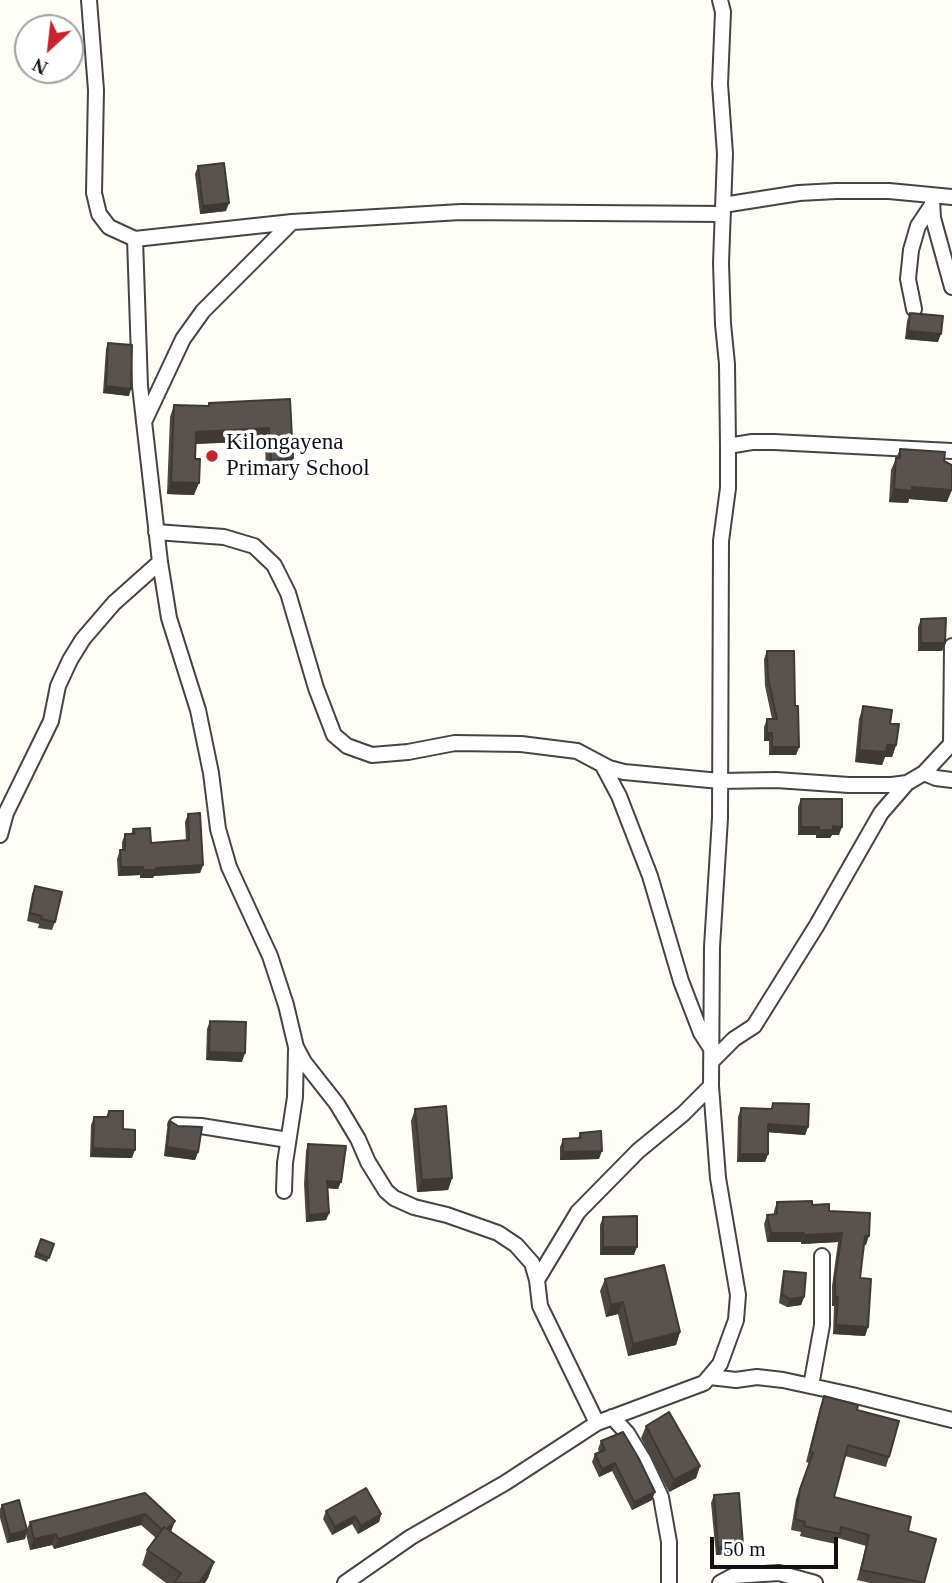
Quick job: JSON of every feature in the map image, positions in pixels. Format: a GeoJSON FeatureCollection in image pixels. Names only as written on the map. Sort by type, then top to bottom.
{"type":"FeatureCollection","features":[{"type":"Feature","properties":{"kind":"street"},"geometry":{"type":"LineString","coordinates":[[89,0],[96,90],[94,193],[99,214],[109,228],[135,239],[292,222],[461,212],[723,209],[765,197],[836,191],[889,191],[932,200],[952,197]]}},
{"type":"Feature","properties":{"kind":"street"},"geometry":{"type":"LineString","coordinates":[[345,1583],[411,1537],[505,1483],[597,1423],[704,1383],[720,1364],[736,1320],[738,1295],[714,1143],[711,1086],[712,947],[720,781],[722,541],[728,488],[727,364],[721,263],[725,154],[720,84],[722,6],[733,0]]}},
{"type":"Feature","properties":{"kind":"street"},"geometry":{"type":"LineString","coordinates":[[932,200],[933,218],[952,287]]}},
{"type":"Feature","properties":{"kind":"street"},"geometry":{"type":"LineString","coordinates":[[914,309],[908,279],[911,250],[918,226],[932,200]]}},
{"type":"Feature","properties":{"kind":"street"},"geometry":{"type":"LineString","coordinates":[[144,423],[183,339],[203,311],[292,222]]}},
{"type":"Feature","properties":{"kind":"street"},"geometry":{"type":"LineString","coordinates":[[135,239],[137,331],[144,423],[169,618],[198,710],[211,773],[218,829],[233,876],[274,967],[296,1047],[304,1062],[337,1104],[358,1139],[374,1174],[386,1191],[414,1207],[467,1221],[498,1233],[516,1245],[532,1263],[540,1306],[597,1423]]}},
{"type":"Feature","properties":{"kind":"street"},"geometry":{"type":"LineString","coordinates":[[728,446],[774,442],[952,451]]}},
{"type":"Feature","properties":{"kind":"street"},"geometry":{"type":"LineString","coordinates":[[156,532],[224,537],[254,546],[274,565],[288,593],[325,715],[334,736],[347,746],[372,755],[408,752],[455,743],[521,744],[577,751],[624,772],[720,781],[776,780],[849,785],[907,783]]}},
{"type":"Feature","properties":{"kind":"street"},"geometry":{"type":"LineString","coordinates":[[0,835],[6,813],[51,721],[58,686],[70,660],[83,639],[114,603],[160,562]]}},
{"type":"Feature","properties":{"kind":"street"},"geometry":{"type":"LineString","coordinates":[[711,1055],[754,1026],[805,945],[881,813],[907,783],[924,773],[951,744],[952,646]]}},
{"type":"Feature","properties":{"kind":"street"},"geometry":{"type":"LineString","coordinates":[[602,764],[619,796],[650,876],[690,1007],[711,1055]]}},
{"type":"Feature","properties":{"kind":"street"},"geometry":{"type":"LineString","coordinates":[[924,773],[952,780]]}},
{"type":"Feature","properties":{"kind":"street"},"geometry":{"type":"LineString","coordinates":[[284,1191],[295,1097],[296,1047]]}},
{"type":"Feature","properties":{"kind":"street"},"geometry":{"type":"LineString","coordinates":[[537,1280],[578,1212],[638,1151],[683,1114],[711,1086]]}},
{"type":"Feature","properties":{"kind":"street"},"geometry":{"type":"LineString","coordinates":[[176,1125],[201,1126],[288,1140]]}},
{"type":"Feature","properties":{"kind":"street"},"geometry":{"type":"LineString","coordinates":[[811,1386],[822,1325],[822,1256]]}},
{"type":"Feature","properties":{"kind":"street"},"geometry":{"type":"LineString","coordinates":[[710,1377],[736,1380],[757,1377],[811,1386],[952,1420]]}},
{"type":"Feature","properties":{"kind":"street"},"geometry":{"type":"LineString","coordinates":[[612,1417],[627,1433],[661,1497],[669,1542],[669,1583]]}},
{"type":"Feature","properties":{"kind":"street"},"geometry":{"type":"LineString","coordinates":[[720,1583],[733,1576],[779,1573],[815,1583]]}},
{"type":"Feature","properties":{"kind":"building"},"geometry":{"type":"Polygon","coordinates":[[[224,163],[229,203],[203,206],[198,166],[224,163]]]}},
{"type":"Feature","properties":{"kind":"building"},"geometry":{"type":"Polygon","coordinates":[[[910,313],[943,316],[941,334],[908,331],[910,313]]]}},
{"type":"Feature","properties":{"kind":"building"},"geometry":{"type":"Polygon","coordinates":[[[108,343],[132,345],[131,389],[106,386],[108,343]]]}},
{"type":"Feature","properties":{"kind":"building"},"geometry":{"type":"Polygon","coordinates":[[[290,399],[293,458],[271,460],[269,428],[196,432],[195,459],[200,459],[199,483],[171,482],[174,405],[209,406],[209,403],[290,399]]]}},
{"type":"Feature","properties":{"kind":"building"},"geometry":{"type":"Polygon","coordinates":[[[900,449],[945,452],[944,461],[952,465],[952,490],[912,487],[912,491],[894,489],[896,458],[900,458],[900,449]]]}},
{"type":"Feature","properties":{"kind":"building"},"geometry":{"type":"Polygon","coordinates":[[[946,618],[945,643],[921,643],[921,619],[946,618]]]}},
{"type":"Feature","properties":{"kind":"building"},"geometry":{"type":"Polygon","coordinates":[[[767,651],[794,651],[799,747],[772,747],[772,733],[767,733],[767,719],[777,719],[768,678],[767,651]]]}},
{"type":"Feature","properties":{"kind":"building"},"geometry":{"type":"Polygon","coordinates":[[[863,706],[892,710],[890,724],[899,724],[896,745],[887,745],[886,752],[859,750],[863,706]]]}},
{"type":"Feature","properties":{"kind":"building"},"geometry":{"type":"Polygon","coordinates":[[[801,799],[842,799],[842,827],[833,826],[833,830],[819,830],[819,827],[801,827],[801,799]]]}},
{"type":"Feature","properties":{"kind":"building"},"geometry":{"type":"Polygon","coordinates":[[[200,813],[203,865],[156,870],[121,867],[120,850],[125,850],[125,834],[135,834],[133,829],[150,828],[151,843],[189,840],[188,814],[200,813]]]}},
{"type":"Feature","properties":{"kind":"building"},"geometry":{"type":"Polygon","coordinates":[[[35,886],[62,892],[55,922],[30,913],[35,886]]]}},
{"type":"Feature","properties":{"kind":"building"},"geometry":{"type":"Polygon","coordinates":[[[210,1021],[246,1022],[245,1053],[209,1052],[210,1021]]]}},
{"type":"Feature","properties":{"kind":"building"},"geometry":{"type":"Polygon","coordinates":[[[773,1103],[809,1104],[808,1127],[768,1124],[768,1154],[740,1154],[741,1108],[772,1109],[773,1103]]]}},
{"type":"Feature","properties":{"kind":"building"},"geometry":{"type":"Polygon","coordinates":[[[446,1106],[452,1178],[422,1180],[415,1109],[446,1106]]]}},
{"type":"Feature","properties":{"kind":"building"},"geometry":{"type":"Polygon","coordinates":[[[109,1111],[123,1111],[123,1129],[135,1130],[135,1150],[93,1148],[94,1117],[108,1117],[109,1111]]]}},
{"type":"Feature","properties":{"kind":"building"},"geometry":{"type":"Polygon","coordinates":[[[170,1121],[178,1126],[202,1127],[198,1152],[167,1147],[170,1121]]]}},
{"type":"Feature","properties":{"kind":"building"},"geometry":{"type":"Polygon","coordinates":[[[601,1131],[602,1151],[563,1152],[563,1139],[581,1138],[580,1133],[601,1131]]]}},
{"type":"Feature","properties":{"kind":"building"},"geometry":{"type":"Polygon","coordinates":[[[308,1144],[346,1146],[341,1182],[327,1181],[329,1213],[309,1215],[308,1144]]]}},
{"type":"Feature","properties":{"kind":"building"},"geometry":{"type":"Polygon","coordinates":[[[812,1201],[812,1205],[829,1204],[829,1211],[870,1213],[869,1236],[865,1236],[860,1278],[871,1279],[868,1327],[836,1325],[838,1297],[835,1297],[835,1277],[842,1233],[771,1233],[767,1215],[777,1214],[777,1202],[812,1201]]]}},
{"type":"Feature","properties":{"kind":"building"},"geometry":{"type":"Polygon","coordinates":[[[637,1216],[637,1247],[603,1247],[603,1217],[637,1216]]]}},
{"type":"Feature","properties":{"kind":"building"},"geometry":{"type":"Polygon","coordinates":[[[41,1239],[54,1244],[49,1258],[36,1253],[41,1239]]]}},
{"type":"Feature","properties":{"kind":"building"},"geometry":{"type":"Polygon","coordinates":[[[664,1265],[680,1332],[633,1344],[623,1302],[611,1305],[605,1279],[664,1265]]]}},
{"type":"Feature","properties":{"kind":"building"},"geometry":{"type":"Polygon","coordinates":[[[784,1271],[806,1273],[804,1297],[790,1299],[782,1295],[784,1271]]]}},
{"type":"Feature","properties":{"kind":"building"},"geometry":{"type":"Polygon","coordinates":[[[824,1396],[858,1405],[857,1410],[899,1421],[889,1457],[848,1445],[834,1497],[911,1517],[908,1531],[936,1539],[924,1583],[861,1570],[869,1535],[841,1527],[840,1534],[821,1530],[804,1526],[805,1522],[795,1519],[800,1489],[813,1453],[810,1452],[824,1396]]]}},
{"type":"Feature","properties":{"kind":"building"},"geometry":{"type":"Polygon","coordinates":[[[669,1412],[700,1466],[674,1480],[646,1426],[669,1412]]]}},
{"type":"Feature","properties":{"kind":"building"},"geometry":{"type":"Polygon","coordinates":[[[623,1432],[655,1492],[634,1502],[615,1463],[602,1469],[595,1454],[605,1450],[601,1441],[623,1432]]]}},
{"type":"Feature","properties":{"kind":"building"},"geometry":{"type":"Polygon","coordinates":[[[366,1488],[381,1514],[361,1526],[355,1516],[335,1527],[326,1511],[366,1488]]]}},
{"type":"Feature","properties":{"kind":"building"},"geometry":{"type":"Polygon","coordinates":[[[145,1493],[175,1521],[167,1529],[164,1527],[162,1530],[145,1514],[58,1539],[56,1534],[34,1539],[30,1522],[145,1493]]]}},
{"type":"Feature","properties":{"kind":"building"},"geometry":{"type":"Polygon","coordinates":[[[739,1493],[743,1545],[718,1547],[714,1495],[739,1493]]]}},
{"type":"Feature","properties":{"kind":"building"},"geometry":{"type":"Polygon","coordinates":[[[19,1500],[27,1530],[10,1535],[2,1505],[19,1500]]]}},
{"type":"Feature","properties":{"kind":"building"},"geometry":{"type":"Polygon","coordinates":[[[164,1527],[214,1562],[199,1583],[174,1583],[181,1573],[147,1550],[164,1527]]]}},
{"type":"Feature","properties":{"kind":"place","name":"Kilongayena Primary School"},"geometry":{"type":"Point","coordinates":[212,456]}}]}
